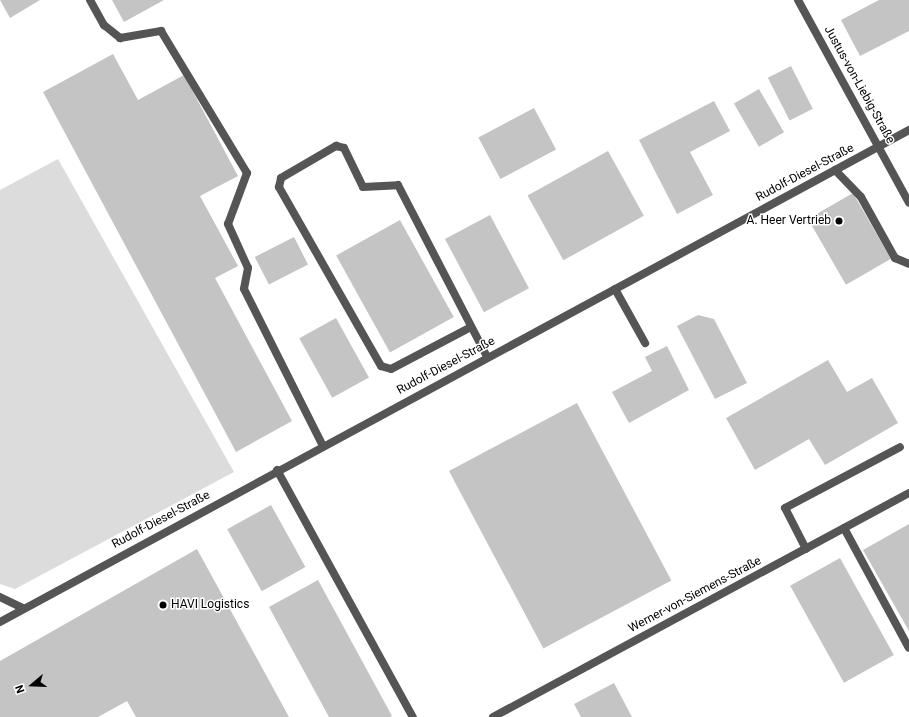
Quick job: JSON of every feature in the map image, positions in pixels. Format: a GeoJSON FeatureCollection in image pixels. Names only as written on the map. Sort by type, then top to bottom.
{"type":"FeatureCollection","features":[{"type":"Feature","properties":{"kind":"street"},"geometry":{"type":"LineString","coordinates":[[90,0],[104,25],[120,38],[162,31],[247,173],[228,224],[248,268],[244,289],[323,446]]}},
{"type":"Feature","properties":{"kind":"street","name":"Justus-von-Liebig-Straße"},"geometry":{"type":"LineString","coordinates":[[798,0],[880,146],[909,203]]}},
{"type":"Feature","properties":{"kind":"street","name":"Rudolf-Diesel-Straße"},"geometry":{"type":"LineString","coordinates":[[0,622],[23,608],[277,470],[909,130]]}},
{"type":"Feature","properties":{"kind":"street"},"geometry":{"type":"LineString","coordinates":[[471,327],[391,369],[380,366],[279,187],[281,178],[336,146],[344,148],[363,187],[398,185],[488,357]]}},
{"type":"Feature","properties":{"kind":"street"},"geometry":{"type":"LineString","coordinates":[[835,170],[861,197],[895,258],[909,264]]}},
{"type":"Feature","properties":{"kind":"street"},"geometry":{"type":"LineString","coordinates":[[615,289],[645,343]]}},
{"type":"Feature","properties":{"kind":"street"},"geometry":{"type":"LineString","coordinates":[[806,549],[785,508],[900,447]]}},
{"type":"Feature","properties":{"kind":"street"},"geometry":{"type":"LineString","coordinates":[[277,470],[413,717]]}},
{"type":"Feature","properties":{"kind":"street","name":"Werner-von-Siemens-Straße"},"geometry":{"type":"LineString","coordinates":[[493,717],[909,493]]}},
{"type":"Feature","properties":{"kind":"street"},"geometry":{"type":"LineString","coordinates":[[844,528],[909,648]]}},
{"type":"Feature","properties":{"kind":"street"},"geometry":{"type":"LineString","coordinates":[[0,597],[23,608]]}},
{"type":"Feature","properties":{"kind":"shaded area"},"geometry":{"type":"Polygon","coordinates":[[[58,159],[234,472],[15,589],[0,584],[0,190],[58,159]]]}},
{"type":"Feature","properties":{"kind":"building"},"geometry":{"type":"Polygon","coordinates":[[[0,0],[40,0],[10,18],[0,0]]]}},
{"type":"Feature","properties":{"kind":"building"},"geometry":{"type":"Polygon","coordinates":[[[112,0],[164,0],[124,22],[112,0]]]}},
{"type":"Feature","properties":{"kind":"building"},"geometry":{"type":"Polygon","coordinates":[[[879,0],[909,0],[909,31],[860,56],[841,20],[879,0]]]}},
{"type":"Feature","properties":{"kind":"building"},"geometry":{"type":"Polygon","coordinates":[[[113,54],[138,100],[184,75],[238,176],[200,196],[238,266],[215,278],[292,421],[236,452],[43,92],[113,54]]]}},
{"type":"Feature","properties":{"kind":"building"},"geometry":{"type":"Polygon","coordinates":[[[791,66],[813,109],[790,121],[768,78],[791,66]]]}},
{"type":"Feature","properties":{"kind":"building"},"geometry":{"type":"Polygon","coordinates":[[[759,89],[784,132],[759,147],[734,104],[759,89]]]}},
{"type":"Feature","properties":{"kind":"building"},"geometry":{"type":"Polygon","coordinates":[[[714,101],[730,131],[690,152],[713,195],[677,214],[639,140],[714,101]]]}},
{"type":"Feature","properties":{"kind":"building"},"geometry":{"type":"Polygon","coordinates":[[[534,108],[556,149],[500,179],[478,138],[534,108]]]}},
{"type":"Feature","properties":{"kind":"building"},"geometry":{"type":"Polygon","coordinates":[[[608,151],[644,216],[563,260],[528,196],[608,151]]]}},
{"type":"Feature","properties":{"kind":"building"},"geometry":{"type":"Polygon","coordinates":[[[853,193],[891,259],[846,285],[808,219],[853,193]]]}},
{"type":"Feature","properties":{"kind":"building"},"geometry":{"type":"Polygon","coordinates":[[[490,215],[529,288],[484,312],[445,239],[490,215]]]}},
{"type":"Feature","properties":{"kind":"building"},"geometry":{"type":"Polygon","coordinates":[[[400,220],[454,317],[390,352],[336,255],[400,220]]]}},
{"type":"Feature","properties":{"kind":"building"},"geometry":{"type":"Polygon","coordinates":[[[294,237],[308,265],[269,285],[255,257],[294,237]]]}},
{"type":"Feature","properties":{"kind":"building"},"geometry":{"type":"Polygon","coordinates":[[[698,315],[714,319],[747,383],[715,399],[677,326],[698,315]]]}},
{"type":"Feature","properties":{"kind":"building"},"geometry":{"type":"Polygon","coordinates":[[[336,318],[369,377],[332,398],[299,338],[336,318]]]}},
{"type":"Feature","properties":{"kind":"building"},"geometry":{"type":"Polygon","coordinates":[[[667,346],[689,390],[629,423],[612,392],[652,371],[645,357],[667,346]]]}},
{"type":"Feature","properties":{"kind":"building"},"geometry":{"type":"Polygon","coordinates":[[[828,360],[847,392],[872,378],[898,423],[825,465],[809,439],[755,470],[726,418],[828,360]]]}},
{"type":"Feature","properties":{"kind":"building"},"geometry":{"type":"Polygon","coordinates":[[[577,403],[671,580],[543,649],[449,471],[577,403]]]}},
{"type":"Feature","properties":{"kind":"building"},"geometry":{"type":"Polygon","coordinates":[[[271,505],[305,567],[262,591],[227,529],[271,505]]]}},
{"type":"Feature","properties":{"kind":"building"},"geometry":{"type":"Polygon","coordinates":[[[909,524],[909,631],[863,550],[909,524]]]}},
{"type":"Feature","properties":{"kind":"building","name":"HAVI Logistics"},"geometry":{"type":"Polygon","coordinates":[[[197,549],[289,717],[136,717],[127,701],[98,717],[0,717],[0,661],[197,549]]]}},
{"type":"Feature","properties":{"kind":"building"},"geometry":{"type":"Polygon","coordinates":[[[840,558],[894,655],[844,683],[790,586],[840,558]]]}},
{"type":"Feature","properties":{"kind":"building"},"geometry":{"type":"Polygon","coordinates":[[[318,580],[392,716],[329,717],[269,607],[318,580]]]}},
{"type":"Feature","properties":{"kind":"building"},"geometry":{"type":"Polygon","coordinates":[[[614,683],[632,717],[581,717],[574,704],[614,683]]]}},
{"type":"Feature","properties":{"kind":"place","name":"A. Heer Vertrieb"},"geometry":{"type":"Point","coordinates":[839,221]}},
{"type":"Feature","properties":{"kind":"place","name":"HAVI Logistics"},"geometry":{"type":"Point","coordinates":[163,605]}}]}
